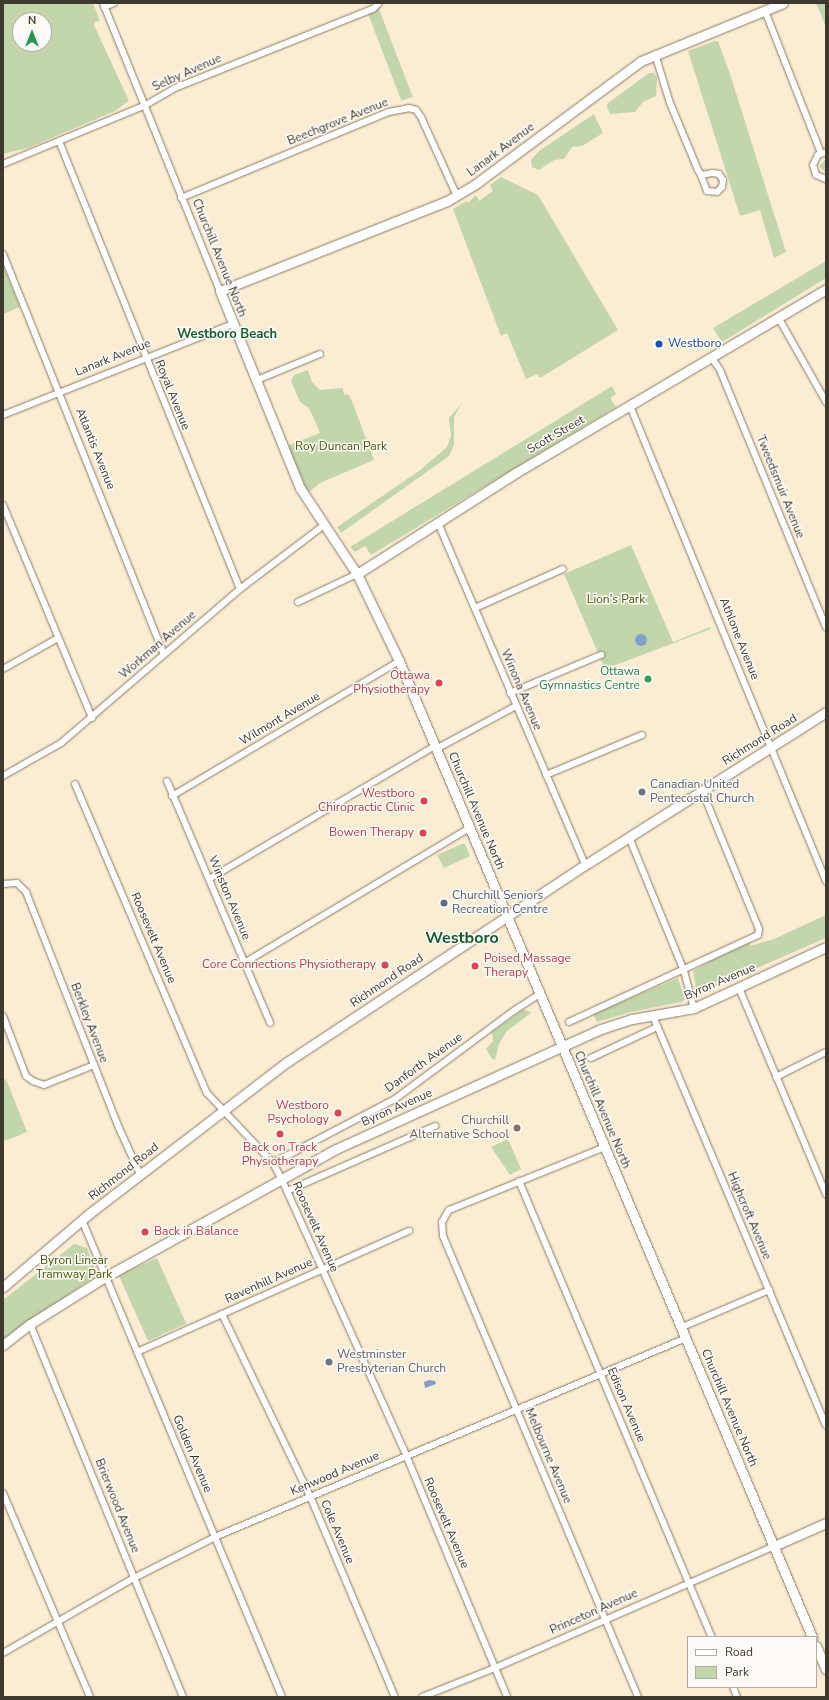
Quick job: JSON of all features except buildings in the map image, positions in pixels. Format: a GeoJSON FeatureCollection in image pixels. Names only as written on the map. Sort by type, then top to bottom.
{"type":"FeatureCollection","features":[{"type":"Feature","properties":{"kind":"main road","name":"Lanark Avenue"},"geometry":{"type":"LineString","coordinates":[[220,291],[457,196],[635,66],[655,54],[783,3]]}},
{"type":"Feature","properties":{"kind":"main road","name":"Scott Street"},"geometry":{"type":"LineString","coordinates":[[357,574],[517,472],[826,289]]}},
{"type":"Feature","properties":{"kind":"main road","name":"Churchill Avenue North"},"geometry":{"type":"LineString","coordinates":[[220,291],[298,482],[324,525],[357,574],[399,661],[812,1636]]}},
{"type":"Feature","properties":{"kind":"main road","name":"Richmond Road"},"geometry":{"type":"LineString","coordinates":[[3,1287],[82,1220],[140,1174],[310,1046],[585,865],[826,712]]}},
{"type":"Feature","properties":{"kind":"main road","name":"Byron Avenue"},"geometry":{"type":"LineString","coordinates":[[3,1345],[30,1324],[106,1277],[346,1144],[562,1046],[621,1022],[694,1008],[826,947]]}},
{"type":"Feature","properties":{"kind":"main road"},"geometry":{"type":"LineString","coordinates":[[774,1546],[826,1523]]}},
{"type":"Feature","properties":{"kind":"main road"},"geometry":{"type":"LineString","coordinates":[[817,1648],[826,1670]]}},
{"type":"Feature","properties":{"kind":"street"},"geometry":{"type":"LineString","coordinates":[[103,5],[114,3]]}},
{"type":"Feature","properties":{"kind":"street","name":"Selby Avenue"},"geometry":{"type":"LineString","coordinates":[[3,164],[144,106],[175,88],[373,9],[379,3]]}},
{"type":"Feature","properties":{"kind":"street","name":"Churchill Avenue North"},"geometry":{"type":"LineString","coordinates":[[103,5],[220,291]]}},
{"type":"Feature","properties":{"kind":"street"},"geometry":{"type":"LineString","coordinates":[[765,10],[823,152],[813,161],[813,168],[819,177],[826,179]]}},
{"type":"Feature","properties":{"kind":"street"},"geometry":{"type":"LineString","coordinates":[[655,54],[670,103],[701,175]]}},
{"type":"Feature","properties":{"kind":"street","name":"Beechgrove Avenue"},"geometry":{"type":"LineString","coordinates":[[181,198],[389,112],[409,108],[416,110],[421,116],[457,196]]}},
{"type":"Feature","properties":{"kind":"street","name":"Royal Avenue"},"geometry":{"type":"LineString","coordinates":[[59,141],[145,358],[240,589]]}},
{"type":"Feature","properties":{"kind":"street","name":"Atlantis Avenue"},"geometry":{"type":"LineString","coordinates":[[3,254],[60,392],[164,654]]}},
{"type":"Feature","properties":{"kind":"street"},"geometry":{"type":"LineString","coordinates":[[778,317],[826,402]]}},
{"type":"Feature","properties":{"kind":"street","name":"Lanark Avenue"},"geometry":{"type":"LineString","coordinates":[[3,414],[233,324]]}},
{"type":"Feature","properties":{"kind":"street"},"geometry":{"type":"LineString","coordinates":[[257,380],[320,354]]}},
{"type":"Feature","properties":{"kind":"street","name":"Tweedsmuir Avenue"},"geometry":{"type":"LineString","coordinates":[[711,357],[720,370],[826,627]]}},
{"type":"Feature","properties":{"kind":"street","name":"Athlone Avenue"},"geometry":{"type":"LineString","coordinates":[[630,406],[826,881]]}},
{"type":"Feature","properties":{"kind":"street"},"geometry":{"type":"LineString","coordinates":[[3,505],[92,718]]}},
{"type":"Feature","properties":{"kind":"street","name":"Winona Avenue"},"geometry":{"type":"LineString","coordinates":[[438,523],[585,865]]}},
{"type":"Feature","properties":{"kind":"street","name":"Workman Avenue"},"geometry":{"type":"LineString","coordinates":[[3,776],[61,743],[92,718],[240,589],[324,525]]}},
{"type":"Feature","properties":{"kind":"street"},"geometry":{"type":"LineString","coordinates":[[475,608],[562,569]]}},
{"type":"Feature","properties":{"kind":"street","name":"Scott Street"},"geometry":{"type":"LineString","coordinates":[[298,602],[357,574]]}},
{"type":"Feature","properties":{"kind":"street"},"geometry":{"type":"LineString","coordinates":[[3,669],[58,638]]}},
{"type":"Feature","properties":{"kind":"street"},"geometry":{"type":"LineString","coordinates":[[510,693],[601,655]]}},
{"type":"Feature","properties":{"kind":"street","name":"Wilmont Avenue"},"geometry":{"type":"LineString","coordinates":[[172,796],[399,661]]}},
{"type":"Feature","properties":{"kind":"street"},"geometry":{"type":"LineString","coordinates":[[209,879],[436,747],[516,706]]}},
{"type":"Feature","properties":{"kind":"street"},"geometry":{"type":"LineString","coordinates":[[546,775],[642,735]]}},
{"type":"Feature","properties":{"kind":"street","name":"Winston Avenue"},"geometry":{"type":"LineString","coordinates":[[166,781],[270,1023]]}},
{"type":"Feature","properties":{"kind":"street","name":"Roosevelt Avenue"},"geometry":{"type":"LineString","coordinates":[[75,784],[207,1093],[273,1163],[282,1180],[406,1455],[507,1697]]}},
{"type":"Feature","properties":{"kind":"street"},"geometry":{"type":"LineString","coordinates":[[569,1022],[684,971],[758,935],[759,929],[702,791]]}},
{"type":"Feature","properties":{"kind":"street"},"geometry":{"type":"LineString","coordinates":[[244,963],[470,828]]}},
{"type":"Feature","properties":{"kind":"street"},"geometry":{"type":"LineString","coordinates":[[630,837],[684,971],[694,1008]]}},
{"type":"Feature","properties":{"kind":"street","name":"Berkley Avenue"},"geometry":{"type":"LineString","coordinates":[[3,884],[17,883],[22,886],[30,901],[94,1065],[140,1174]]}},
{"type":"Feature","properties":{"kind":"street"},"geometry":{"type":"LineString","coordinates":[[739,988],[826,1194]]}},
{"type":"Feature","properties":{"kind":"street","name":"Danforth Avenue"},"geometry":{"type":"LineString","coordinates":[[273,1163],[395,1100],[515,1010],[540,994]]}},
{"type":"Feature","properties":{"kind":"street"},"geometry":{"type":"LineString","coordinates":[[3,1016],[26,1076],[32,1081],[44,1085],[94,1065]]}},
{"type":"Feature","properties":{"kind":"street","name":"Highcroft Avenue"},"geometry":{"type":"LineString","coordinates":[[653,1016],[826,1425]]}},
{"type":"Feature","properties":{"kind":"street"},"geometry":{"type":"LineString","coordinates":[[591,1058],[657,1027]]}},
{"type":"Feature","properties":{"kind":"street"},"geometry":{"type":"LineString","coordinates":[[776,1076],[826,1052]]}},
{"type":"Feature","properties":{"kind":"street"},"geometry":{"type":"LineString","coordinates":[[287,1191],[435,1126]]}},
{"type":"Feature","properties":{"kind":"street"},"geometry":{"type":"LineString","coordinates":[[520,1181],[605,1147]]}},
{"type":"Feature","properties":{"kind":"street","name":"Melbourne Avenue"},"geometry":{"type":"LineString","coordinates":[[520,1181],[449,1210],[442,1222],[443,1236],[638,1697]]}},
{"type":"Feature","properties":{"kind":"street","name":"Edison Avenue"},"geometry":{"type":"LineString","coordinates":[[520,1181],[712,1636]]}},
{"type":"Feature","properties":{"kind":"street","name":"Golden Avenue"},"geometry":{"type":"LineString","coordinates":[[82,1220],[282,1697]]}},
{"type":"Feature","properties":{"kind":"street","name":"Ravenhill Avenue"},"geometry":{"type":"LineString","coordinates":[[137,1352],[409,1231]]}},
{"type":"Feature","properties":{"kind":"street"},"geometry":{"type":"LineString","coordinates":[[682,1327],[769,1290]]}},
{"type":"Feature","properties":{"kind":"street","name":"Cole Avenue"},"geometry":{"type":"LineString","coordinates":[[222,1314],[310,1496],[395,1697]]}},
{"type":"Feature","properties":{"kind":"street","name":"Brierwood Avenue"},"geometry":{"type":"LineString","coordinates":[[30,1324],[183,1697]]}},
{"type":"Feature","properties":{"kind":"street","name":"Kenwood Avenue"},"geometry":{"type":"LineString","coordinates":[[3,1653],[134,1578],[214,1537],[686,1338]]}},
{"type":"Feature","properties":{"kind":"street"},"geometry":{"type":"LineString","coordinates":[[3,1493],[90,1697]]}},
{"type":"Feature","properties":{"kind":"street","name":"Princeton Avenue"},"geometry":{"type":"LineString","coordinates":[[422,1697],[495,1668],[605,1618],[774,1546]]}},
{"type":"Feature","properties":{"kind":"green space"},"geometry":{"type":"Polygon","coordinates":[[[3,3],[93,3],[100,21],[95,22],[94,25],[129,101],[115,111],[28,148],[3,154],[3,3]]]}},
{"type":"Feature","properties":{"kind":"green space"},"geometry":{"type":"Polygon","coordinates":[[[816,3],[826,3],[826,27],[816,3]]]}},
{"type":"Feature","properties":{"kind":"green space"},"geometry":{"type":"Polygon","coordinates":[[[379,9],[413,97],[401,101],[368,13],[379,9]]]}},
{"type":"Feature","properties":{"kind":"green space"},"geometry":{"type":"Polygon","coordinates":[[[718,41],[731,77],[786,252],[774,258],[760,210],[740,216],[688,51],[718,41]]]}},
{"type":"Feature","properties":{"kind":"green space"},"geometry":{"type":"Polygon","coordinates":[[[649,73],[654,73],[657,78],[656,96],[643,102],[635,112],[610,114],[607,107],[608,103],[649,73]]]}},
{"type":"Feature","properties":{"kind":"green space"},"geometry":{"type":"Polygon","coordinates":[[[594,114],[603,133],[582,146],[572,147],[564,159],[554,160],[539,170],[532,167],[531,160],[539,151],[594,114]]]}},
{"type":"Feature","properties":{"kind":"green space"},"geometry":{"type":"Polygon","coordinates":[[[826,159],[826,173],[819,166],[826,159]]]}},
{"type":"Feature","properties":{"kind":"green space"},"geometry":{"type":"Polygon","coordinates":[[[501,177],[538,195],[618,330],[540,378],[537,374],[526,379],[507,333],[501,336],[453,209],[467,201],[468,203],[476,195],[479,201],[493,191],[490,185],[501,177]]]}},
{"type":"Feature","properties":{"kind":"green space"},"geometry":{"type":"Polygon","coordinates":[[[826,261],[826,278],[722,342],[713,328],[826,261]]]}},
{"type":"Feature","properties":{"kind":"green space"},"geometry":{"type":"Polygon","coordinates":[[[3,265],[20,307],[3,314],[3,265]]]}},
{"type":"Feature","properties":{"kind":"green space","name":"Roy Duncan Park"},"geometry":{"type":"Polygon","coordinates":[[[308,370],[312,382],[320,390],[343,388],[344,395],[348,394],[374,460],[320,483],[308,493],[287,446],[320,433],[309,408],[300,402],[291,381],[294,375],[308,370]]]}},
{"type":"Feature","properties":{"kind":"green space"},"geometry":{"type":"Polygon","coordinates":[[[612,386],[616,394],[610,398],[616,407],[371,555],[365,546],[355,552],[350,547],[612,386]]]}},
{"type":"Feature","properties":{"kind":"green space"},"geometry":{"type":"Polygon","coordinates":[[[462,403],[454,417],[454,445],[449,456],[341,533],[337,527],[419,471],[447,447],[451,436],[449,418],[462,403]]]}},
{"type":"Feature","properties":{"kind":"green space","name":"Lion's Park"},"geometry":{"type":"Polygon","coordinates":[[[631,545],[673,642],[710,627],[711,629],[605,669],[564,574],[631,545]]]}},
{"type":"Feature","properties":{"kind":"green space"},"geometry":{"type":"Polygon","coordinates":[[[465,844],[470,856],[444,868],[437,855],[465,844]]]}},
{"type":"Feature","properties":{"kind":"green space"},"geometry":{"type":"Polygon","coordinates":[[[826,915],[826,938],[697,994],[693,971],[748,940],[750,946],[774,939],[826,915]]]}},
{"type":"Feature","properties":{"kind":"green space"},"geometry":{"type":"Polygon","coordinates":[[[678,978],[685,1000],[681,1002],[631,1012],[597,1022],[593,1014],[678,978]]]}},
{"type":"Feature","properties":{"kind":"green space"},"geometry":{"type":"Polygon","coordinates":[[[523,1010],[532,1012],[507,1031],[499,1044],[495,1060],[492,1059],[486,1049],[493,1041],[492,1032],[523,1010]]]}},
{"type":"Feature","properties":{"kind":"green space"},"geometry":{"type":"Polygon","coordinates":[[[6,1079],[27,1132],[5,1141],[3,1135],[3,1080],[6,1079]]]}},
{"type":"Feature","properties":{"kind":"green space"},"geometry":{"type":"Polygon","coordinates":[[[508,1139],[521,1169],[510,1175],[491,1147],[508,1139]]]}},
{"type":"Feature","properties":{"kind":"green space","name":"Byron Linear Tramway Park"},"geometry":{"type":"Polygon","coordinates":[[[74,1244],[87,1248],[97,1275],[3,1339],[3,1300],[74,1244]]]}},
{"type":"Feature","properties":{"kind":"green space"},"geometry":{"type":"Polygon","coordinates":[[[157,1258],[186,1324],[148,1341],[119,1275],[157,1258]]]}},
{"type":"Feature","properties":{"kind":"water"},"geometry":{"type":"Polygon","coordinates":[[[639,634],[643,634],[647,640],[643,646],[639,646],[635,642],[635,638],[639,634]]]}},
{"type":"Feature","properties":{"kind":"water"},"geometry":{"type":"Polygon","coordinates":[[[429,1380],[435,1381],[436,1384],[425,1388],[424,1382],[429,1380]]]}},
{"type":"Feature","properties":{"kind":"place","name":"Westboro"},"geometry":{"type":"Point","coordinates":[659,344]}},
{"type":"Feature","properties":{"kind":"place","name":"Ottawa Gymnastics Centre"},"geometry":{"type":"Point","coordinates":[648,679]}},
{"type":"Feature","properties":{"kind":"place","name":"Ottawa Physiotherapy"},"geometry":{"type":"Point","coordinates":[439,683]}},
{"type":"Feature","properties":{"kind":"place","name":"Canadian United Pentecostal Church"},"geometry":{"type":"Point","coordinates":[642,792]}},
{"type":"Feature","properties":{"kind":"place","name":"Westboro Chiropractic Clinic"},"geometry":{"type":"Point","coordinates":[424,801]}},
{"type":"Feature","properties":{"kind":"place","name":"Bowen Therapy"},"geometry":{"type":"Point","coordinates":[423,833]}},
{"type":"Feature","properties":{"kind":"place","name":"Churchill Seniors Recreation Centre"},"geometry":{"type":"Point","coordinates":[444,903]}},
{"type":"Feature","properties":{"kind":"place","name":"Core Connections Physiotherapy"},"geometry":{"type":"Point","coordinates":[385,965]}},
{"type":"Feature","properties":{"kind":"place","name":"Poised Massage Therapy"},"geometry":{"type":"Point","coordinates":[475,966]}},
{"type":"Feature","properties":{"kind":"place","name":"Westboro Psychology"},"geometry":{"type":"Point","coordinates":[338,1113]}},
{"type":"Feature","properties":{"kind":"place","name":"Churchill Alternative School"},"geometry":{"type":"Point","coordinates":[517,1128]}},
{"type":"Feature","properties":{"kind":"place","name":"Back on Track Physiotherapy"},"geometry":{"type":"Point","coordinates":[280,1134]}},
{"type":"Feature","properties":{"kind":"place","name":"Back in Balance"},"geometry":{"type":"Point","coordinates":[145,1232]}},
{"type":"Feature","properties":{"kind":"place","name":"Westminster Presbyterian Church"},"geometry":{"type":"Point","coordinates":[329,1362]}},
{"type":"Feature","properties":{"kind":"district","name":"Westboro Beach"},"geometry":{"type":"Point","coordinates":[227,334]}},
{"type":"Feature","properties":{"kind":"district","name":"Westboro"},"geometry":{"type":"Point","coordinates":[462,938]}}]}
